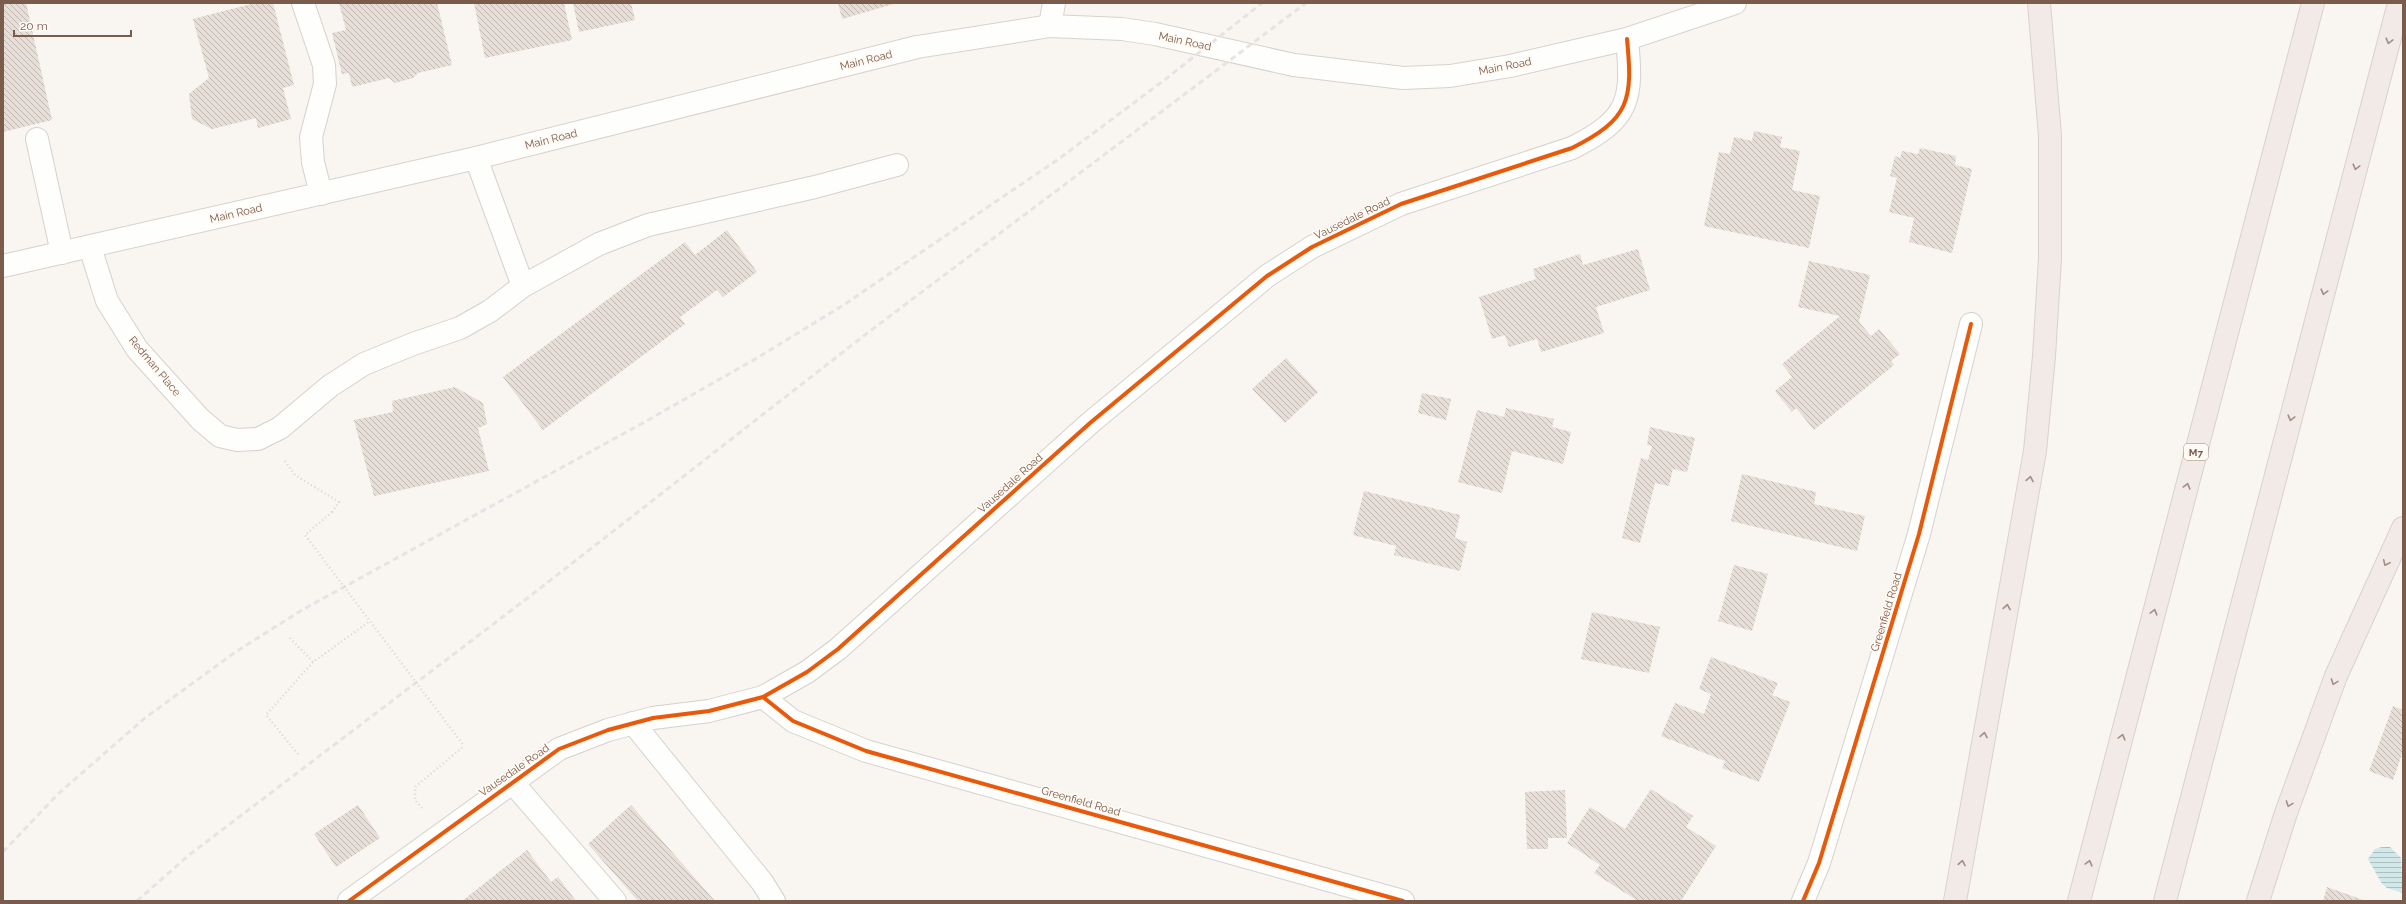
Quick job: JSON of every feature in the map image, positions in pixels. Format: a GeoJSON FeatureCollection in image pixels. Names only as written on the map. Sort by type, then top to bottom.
{"type":"FeatureCollection","features":[{"type":"Feature","properties":{"kind":"highway"},"geometry":{"type":"LineString","coordinates":[[1955,901],[2035,451],[2044,356],[2050,258],[2050,136],[2039,3]]}},
{"type":"Feature","properties":{"kind":"highway","name":"M7"},"geometry":{"type":"LineString","coordinates":[[2079,901],[2313,3]]}},
{"type":"Feature","properties":{"kind":"highway"},"geometry":{"type":"LineString","coordinates":[[2166,901],[2399,3]]}},
{"type":"Feature","properties":{"kind":"highway"},"geometry":{"type":"LineString","coordinates":[[2258,901],[2336,676],[2403,528]]}},
{"type":"Feature","properties":{"kind":"street"},"geometry":{"type":"LineString","coordinates":[[303,3],[324,65],[325,84],[311,136],[313,162],[322,194]]}},
{"type":"Feature","properties":{"kind":"street"},"geometry":{"type":"LineString","coordinates":[[1050,26],[1054,3]]}},
{"type":"Feature","properties":{"kind":"street","name":"Main Road"},"geometry":{"type":"LineString","coordinates":[[3,266],[476,158],[916,47],[1050,26],[1122,29],[1155,34],[1294,65],[1403,78],[1450,76],[1502,68],[1628,39],[1735,3]]}},
{"type":"Feature","properties":{"kind":"street","name":"Vausedale Road"},"geometry":{"type":"LineString","coordinates":[[349,901],[559,749],[608,730],[633,723],[653,718],[709,711],[763,697],[807,672],[838,649],[1090,423],[1267,276],[1312,247],[1401,204],[1572,148],[1594,137],[1615,120],[1627,99],[1631,77],[1628,39]]}},
{"type":"Feature","properties":{"kind":"street"},"geometry":{"type":"LineString","coordinates":[[37,139],[62,253]]}},
{"type":"Feature","properties":{"kind":"street"},"geometry":{"type":"LineString","coordinates":[[476,158],[523,286]]}},
{"type":"Feature","properties":{"kind":"street","name":"Redman Place"},"geometry":{"type":"LineString","coordinates":[[90,247],[107,301],[137,348],[200,420],[220,436],[238,440],[258,439],[280,428],[330,386],[364,364],[413,344],[460,328],[490,311],[523,286],[599,244],[648,225],[815,187],[897,165]]}},
{"type":"Feature","properties":{"kind":"street","name":"Greenfield Road"},"geometry":{"type":"LineString","coordinates":[[1803,901],[1819,863],[1919,534],[1971,324]]}},
{"type":"Feature","properties":{"kind":"street","name":"Greenfield Road"},"geometry":{"type":"LineString","coordinates":[[763,697],[793,721],[866,751],[1403,901]]}},
{"type":"Feature","properties":{"kind":"street"},"geometry":{"type":"LineString","coordinates":[[633,723],[762,882],[774,901]]}},
{"type":"Feature","properties":{"kind":"street"},"geometry":{"type":"LineString","coordinates":[[512,782],[615,901]]}},
{"type":"Feature","properties":{"kind":"path"},"geometry":{"type":"LineString","coordinates":[[266,435],[295,475],[339,502],[332,512],[305,535],[464,746],[415,787]]}},
{"type":"Feature","properties":{"kind":"path"},"geometry":{"type":"LineString","coordinates":[[298,754],[266,715],[314,662],[370,621]]}},
{"type":"Feature","properties":{"kind":"path"},"geometry":{"type":"LineString","coordinates":[[290,638],[314,662]]}},
{"type":"Feature","properties":{"kind":"water"},"geometry":{"type":"Polygon","coordinates":[[[2390,847],[2401,858],[2403,893],[2387,888],[2382,884],[2368,859],[2375,849],[2390,847]]]}},
{"type":"Feature","properties":{"kind":"building"},"geometry":{"type":"Polygon","coordinates":[[[3,3],[26,3],[52,120],[3,132],[3,3]]]}},
{"type":"Feature","properties":{"kind":"building"},"geometry":{"type":"Polygon","coordinates":[[[255,3],[273,3],[294,85],[283,88],[291,119],[258,128],[256,118],[212,129],[192,119],[189,94],[209,78],[193,19],[255,3]]]}},
{"type":"Feature","properties":{"kind":"building"},"geometry":{"type":"Polygon","coordinates":[[[339,3],[437,3],[452,65],[418,73],[413,78],[395,83],[389,78],[352,87],[349,73],[342,74],[332,33],[346,30],[339,3]]]}},
{"type":"Feature","properties":{"kind":"building"},"geometry":{"type":"Polygon","coordinates":[[[474,3],[564,3],[572,40],[485,58],[474,3]]]}},
{"type":"Feature","properties":{"kind":"building"},"geometry":{"type":"Polygon","coordinates":[[[573,3],[631,3],[635,20],[579,32],[573,3]]]}},
{"type":"Feature","properties":{"kind":"building"},"geometry":{"type":"Polygon","coordinates":[[[838,3],[897,3],[842,19],[838,3]]]}},
{"type":"Feature","properties":{"kind":"building"},"geometry":{"type":"Polygon","coordinates":[[[1754,131],[1782,137],[1780,147],[1800,151],[1792,190],[1820,196],[1809,248],[1704,226],[1719,152],[1730,154],[1734,137],[1752,141],[1754,131]]]}},
{"type":"Feature","properties":{"kind":"building"},"geometry":{"type":"Polygon","coordinates":[[[1920,148],[1956,156],[1955,165],[1972,169],[1952,253],[1909,242],[1914,218],[1889,212],[1897,178],[1890,176],[1895,156],[1900,158],[1902,151],[1918,154],[1920,148]]]}},
{"type":"Feature","properties":{"kind":"building"},"geometry":{"type":"Polygon","coordinates":[[[727,230],[757,272],[723,297],[717,290],[680,317],[685,324],[543,430],[503,377],[685,242],[695,255],[727,230]]]}},
{"type":"Feature","properties":{"kind":"building"},"geometry":{"type":"Polygon","coordinates":[[[1638,249],[1650,290],[1596,307],[1604,333],[1541,352],[1537,339],[1509,347],[1505,335],[1492,339],[1479,297],[1536,279],[1533,269],[1580,254],[1583,265],[1638,249]]]}},
{"type":"Feature","properties":{"kind":"building"},"geometry":{"type":"Polygon","coordinates":[[[1809,261],[1870,275],[1859,322],[1871,336],[1879,329],[1900,354],[1891,361],[1894,365],[1814,430],[1796,408],[1792,412],[1775,391],[1792,377],[1782,364],[1840,316],[1798,307],[1809,261]]]}},
{"type":"Feature","properties":{"kind":"building"},"geometry":{"type":"Polygon","coordinates":[[[1286,358],[1318,392],[1285,423],[1252,389],[1286,358]]]}},
{"type":"Feature","properties":{"kind":"building"},"geometry":{"type":"Polygon","coordinates":[[[455,387],[483,403],[487,424],[478,428],[489,471],[374,496],[354,420],[393,412],[392,401],[455,387]]]}},
{"type":"Feature","properties":{"kind":"building"},"geometry":{"type":"Polygon","coordinates":[[[1422,393],[1451,399],[1446,420],[1418,413],[1422,393]]]}},
{"type":"Feature","properties":{"kind":"building"},"geometry":{"type":"Polygon","coordinates":[[[1506,408],[1554,419],[1552,427],[1571,432],[1563,464],[1512,451],[1502,493],[1458,482],[1477,410],[1504,417],[1506,408]]]}},
{"type":"Feature","properties":{"kind":"building"},"geometry":{"type":"Polygon","coordinates":[[[1650,427],[1695,438],[1687,472],[1673,469],[1669,486],[1655,483],[1640,543],[1622,538],[1641,458],[1648,460],[1652,446],[1647,445],[1650,427]]]}},
{"type":"Feature","properties":{"kind":"building"},"geometry":{"type":"Polygon","coordinates":[[[1742,474],[1816,492],[1814,504],[1865,516],[1857,551],[1731,521],[1742,474]]]}},
{"type":"Feature","properties":{"kind":"building"},"geometry":{"type":"Polygon","coordinates":[[[1364,491],[1460,515],[1455,538],[1467,542],[1460,571],[1394,555],[1396,546],[1353,535],[1364,491]]]}},
{"type":"Feature","properties":{"kind":"building"},"geometry":{"type":"Polygon","coordinates":[[[1734,565],[1768,574],[1752,631],[1718,621],[1734,565]]]}},
{"type":"Feature","properties":{"kind":"building"},"geometry":{"type":"Polygon","coordinates":[[[1592,612],[1660,627],[1649,673],[1581,659],[1592,612]]]}},
{"type":"Feature","properties":{"kind":"building"},"geometry":{"type":"Polygon","coordinates":[[[1711,657],[1778,683],[1772,695],[1790,702],[1759,782],[1722,768],[1725,761],[1661,736],[1675,703],[1704,714],[1711,694],[1699,689],[1711,657]]]}},
{"type":"Feature","properties":{"kind":"building"},"geometry":{"type":"Polygon","coordinates":[[[2393,706],[2403,710],[2403,751],[2393,780],[2369,771],[2393,706]]]}},
{"type":"Feature","properties":{"kind":"building"},"geometry":{"type":"Polygon","coordinates":[[[1651,789],[1693,816],[1686,827],[1716,846],[1681,901],[1638,901],[1594,873],[1600,865],[1567,843],[1590,807],[1625,829],[1651,789]]]}},
{"type":"Feature","properties":{"kind":"building"},"geometry":{"type":"Polygon","coordinates":[[[1565,790],[1567,838],[1548,838],[1548,849],[1527,849],[1525,792],[1565,790]]]}},
{"type":"Feature","properties":{"kind":"building"},"geometry":{"type":"Polygon","coordinates":[[[358,805],[380,838],[336,867],[314,834],[358,805]]]}},
{"type":"Feature","properties":{"kind":"building"},"geometry":{"type":"Polygon","coordinates":[[[631,805],[715,901],[638,901],[588,844],[631,805]]]}},
{"type":"Feature","properties":{"kind":"building"},"geometry":{"type":"Polygon","coordinates":[[[527,850],[551,882],[558,877],[576,901],[462,901],[527,850]]]}},
{"type":"Feature","properties":{"kind":"building"},"geometry":{"type":"Polygon","coordinates":[[[2327,887],[2366,901],[2323,901],[2327,887]]]}},
{"type":"Feature","properties":{"kind":"railway"},"geometry":{"type":"LineString","coordinates":[[3,852],[58,794],[145,718],[234,653],[302,610],[641,424],[757,358],[842,306],[1060,158],[1167,78],[1262,3]]}},
{"type":"Feature","properties":{"kind":"railway"},"geometry":{"type":"LineString","coordinates":[[137,901],[189,855],[525,600],[870,331],[1306,3]]}},
{"type":"Feature","properties":{"kind":"cycle path"},"geometry":{"type":"LineString","coordinates":[[349,901],[559,749],[608,730],[653,718],[709,711],[763,697],[807,672],[838,649],[1090,423],[1267,276],[1312,247],[1401,204],[1572,148],[1606,127],[1624,106],[1628,93],[1629,60],[1627,39]]}},
{"type":"Feature","properties":{"kind":"cycle path"},"geometry":{"type":"LineString","coordinates":[[1803,901],[1819,863],[1919,534],[1971,324]]}},
{"type":"Feature","properties":{"kind":"cycle path"},"geometry":{"type":"LineString","coordinates":[[763,697],[793,721],[866,751],[1403,901]]}}]}
